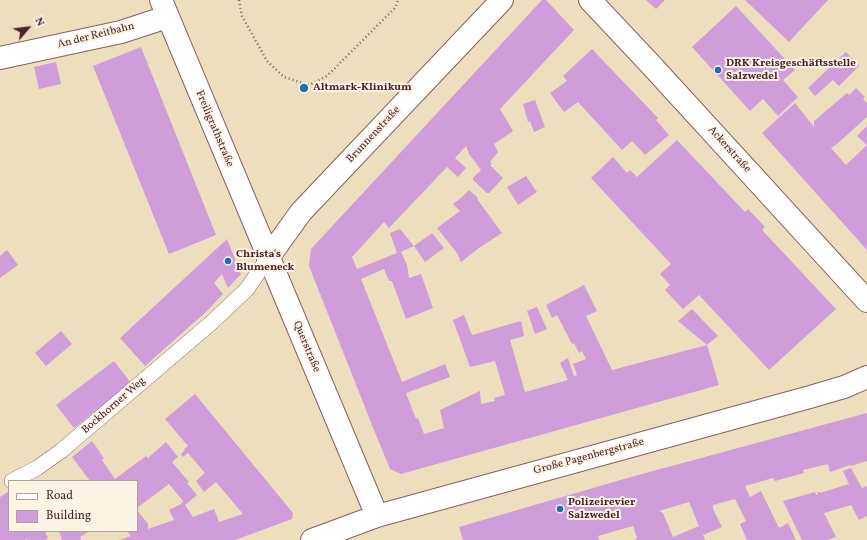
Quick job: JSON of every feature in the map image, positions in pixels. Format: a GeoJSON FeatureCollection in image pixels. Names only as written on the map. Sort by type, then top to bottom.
{"type":"FeatureCollection","features":[{"type":"Feature","properties":{"kind":"street","name":"Brunnenstraße"},"geometry":{"type":"LineString","coordinates":[[268,258],[301,212],[502,0]]}},
{"type":"Feature","properties":{"kind":"street","name":"Ackerstraße"},"geometry":{"type":"LineString","coordinates":[[590,0],[867,301]]}},
{"type":"Feature","properties":{"kind":"street","name":"Freiligrathstraße"},"geometry":{"type":"LineString","coordinates":[[164,8],[268,258]]}},
{"type":"Feature","properties":{"kind":"street","name":"An der Reitbahn"},"geometry":{"type":"LineString","coordinates":[[0,58],[121,32],[164,8]]}},
{"type":"Feature","properties":{"kind":"street","name":"Querstraße"},"geometry":{"type":"LineString","coordinates":[[268,258],[377,516]]}},
{"type":"Feature","properties":{"kind":"street","name":"Große Pagenbergstraße"},"geometry":{"type":"LineString","coordinates":[[312,540],[377,516],[810,397],[844,387],[867,377]]}},
{"type":"Feature","properties":{"kind":"lane","name":"Bockhorner Weg"},"geometry":{"type":"LineString","coordinates":[[14,480],[38,468],[61,451],[211,323],[247,289],[268,258]]}},
{"type":"Feature","properties":{"kind":"path"},"geometry":{"type":"LineString","coordinates":[[239,0],[242,16],[267,61],[284,77],[309,85],[327,76],[395,8],[398,0]]}},
{"type":"Feature","properties":{"kind":"building"},"geometry":{"type":"Polygon","coordinates":[[[542,0],[546,0],[574,30],[500,109],[513,131],[494,144],[498,152],[490,162],[492,164],[490,165],[503,178],[489,193],[487,193],[473,180],[473,178],[481,170],[469,154],[466,146],[455,158],[466,168],[458,177],[447,167],[389,228],[384,222],[352,257],[357,269],[397,253],[390,233],[400,229],[414,246],[401,252],[407,265],[409,278],[421,274],[433,308],[406,319],[392,281],[389,281],[384,269],[361,279],[402,382],[445,364],[450,377],[406,393],[416,419],[418,418],[424,434],[444,428],[440,410],[480,391],[481,404],[495,401],[494,398],[505,395],[495,361],[470,367],[453,320],[464,315],[472,335],[521,321],[524,336],[510,340],[525,392],[568,380],[560,363],[568,358],[574,376],[577,375],[573,364],[586,359],[582,351],[579,353],[574,343],[572,344],[557,315],[552,318],[546,305],[584,285],[597,311],[586,316],[612,370],[707,345],[719,385],[401,474],[390,469],[309,266],[311,249],[542,0]]]}},
{"type":"Feature","properties":{"kind":"building"},"geometry":{"type":"Polygon","coordinates":[[[646,0],[665,0],[656,9],[646,0]]]}},
{"type":"Feature","properties":{"kind":"building"},"geometry":{"type":"Polygon","coordinates":[[[745,0],[828,0],[789,42],[745,0]]]}},
{"type":"Feature","properties":{"kind":"building"},"geometry":{"type":"Polygon","coordinates":[[[736,6],[795,70],[783,80],[798,97],[778,116],[763,99],[750,111],[692,47],[736,6]]]}},
{"type":"Feature","properties":{"kind":"building"},"geometry":{"type":"Polygon","coordinates":[[[141,47],[216,235],[169,254],[93,66],[141,47]]]}},
{"type":"Feature","properties":{"kind":"building"},"geometry":{"type":"Polygon","coordinates":[[[592,49],[658,118],[656,120],[669,135],[645,155],[632,141],[622,150],[578,102],[564,112],[550,93],[567,81],[563,76],[592,49]]]}},
{"type":"Feature","properties":{"kind":"building"},"geometry":{"type":"Polygon","coordinates":[[[846,52],[859,66],[839,86],[833,80],[815,96],[808,88],[846,52]]]}},
{"type":"Feature","properties":{"kind":"building"},"geometry":{"type":"Polygon","coordinates":[[[56,62],[61,84],[39,89],[34,67],[56,62]]]}},
{"type":"Feature","properties":{"kind":"building"},"geometry":{"type":"Polygon","coordinates":[[[856,88],[865,97],[863,99],[867,103],[867,117],[831,148],[846,165],[867,145],[867,250],[762,133],[795,103],[814,127],[814,121],[847,93],[849,95],[856,88]]]}},
{"type":"Feature","properties":{"kind":"building"},"geometry":{"type":"Polygon","coordinates":[[[535,100],[545,127],[534,132],[530,121],[528,122],[523,104],[535,100]]]}},
{"type":"Feature","properties":{"kind":"building"},"geometry":{"type":"Polygon","coordinates":[[[867,126],[867,145],[857,136],[867,126]]]}},
{"type":"Feature","properties":{"kind":"building"},"geometry":{"type":"Polygon","coordinates":[[[677,140],[745,212],[748,209],[765,227],[762,230],[836,309],[769,370],[699,295],[683,309],[665,290],[670,285],[660,274],[671,264],[591,178],[613,157],[627,173],[630,170],[637,177],[677,140]]]}},
{"type":"Feature","properties":{"kind":"building"},"geometry":{"type":"Polygon","coordinates":[[[526,176],[537,192],[518,205],[507,187],[526,176]]]}},
{"type":"Feature","properties":{"kind":"building"},"geometry":{"type":"Polygon","coordinates":[[[469,190],[478,198],[477,199],[502,233],[461,262],[457,253],[437,228],[460,211],[453,204],[469,190]]]}},
{"type":"Feature","properties":{"kind":"building"},"geometry":{"type":"Polygon","coordinates":[[[432,233],[444,248],[425,262],[414,246],[432,233]]]}},
{"type":"Feature","properties":{"kind":"building"},"geometry":{"type":"Polygon","coordinates":[[[227,239],[241,274],[228,288],[222,274],[214,283],[223,294],[207,311],[145,366],[120,338],[227,239]]]}},
{"type":"Feature","properties":{"kind":"building"},"geometry":{"type":"Polygon","coordinates":[[[7,250],[18,265],[0,278],[0,256],[7,250]]]}},
{"type":"Feature","properties":{"kind":"building"},"geometry":{"type":"Polygon","coordinates":[[[537,307],[547,329],[535,334],[527,311],[537,307]]]}},
{"type":"Feature","properties":{"kind":"building"},"geometry":{"type":"Polygon","coordinates":[[[692,309],[718,336],[707,345],[678,321],[692,309]]]}},
{"type":"Feature","properties":{"kind":"building"},"geometry":{"type":"Polygon","coordinates":[[[61,331],[72,344],[46,366],[35,353],[61,331]]]}},
{"type":"Feature","properties":{"kind":"building"},"geometry":{"type":"Polygon","coordinates":[[[114,361],[131,383],[74,428],[56,405],[114,361]]]}},
{"type":"Feature","properties":{"kind":"building"},"geometry":{"type":"Polygon","coordinates":[[[195,394],[293,513],[292,519],[235,540],[119,540],[131,536],[128,532],[138,532],[138,511],[148,524],[148,529],[174,520],[169,510],[181,504],[183,501],[169,484],[138,507],[138,480],[89,480],[72,457],[92,441],[104,458],[102,460],[115,479],[146,456],[148,458],[166,442],[178,457],[172,462],[189,482],[187,483],[197,495],[185,505],[193,517],[214,509],[219,522],[243,514],[216,482],[204,492],[196,481],[205,473],[188,453],[183,457],[181,454],[188,446],[165,419],[195,394]]]}},
{"type":"Feature","properties":{"kind":"building"},"geometry":{"type":"Polygon","coordinates":[[[867,413],[867,461],[830,472],[828,464],[803,470],[804,473],[775,481],[773,478],[745,486],[750,497],[761,491],[779,528],[788,523],[796,540],[747,540],[740,524],[746,521],[735,499],[713,505],[713,509],[722,527],[703,535],[705,540],[636,540],[635,539],[637,538],[633,526],[598,536],[599,540],[463,540],[459,527],[631,477],[867,413]],[[689,502],[659,511],[663,513],[673,537],[699,526],[689,502]]]}},
{"type":"Feature","properties":{"kind":"building"},"geometry":{"type":"Polygon","coordinates":[[[851,468],[862,488],[867,486],[867,516],[859,520],[851,505],[824,513],[836,537],[828,540],[802,540],[783,501],[815,492],[816,495],[818,492],[820,493],[849,484],[843,471],[851,468]]]}},
{"type":"Feature","properties":{"kind":"building"},"geometry":{"type":"Polygon","coordinates":[[[8,492],[8,532],[45,532],[48,538],[46,540],[0,540],[0,497],[8,492]]]}},
{"type":"Feature","properties":{"kind":"building"},"geometry":{"type":"Polygon","coordinates":[[[59,532],[88,532],[80,537],[81,540],[62,540],[59,532]]]}},
{"type":"Feature","properties":{"kind":"place","name":"DRK Kreisgeschäftsstelle Salzwedel"},"geometry":{"type":"Point","coordinates":[718,70]}},
{"type":"Feature","properties":{"kind":"place","name":"Altmark-Klinikum"},"geometry":{"type":"Point","coordinates":[304,88]}},
{"type":"Feature","properties":{"kind":"place","name":"Christa's Blumeneck"},"geometry":{"type":"Point","coordinates":[228,261]}},
{"type":"Feature","properties":{"kind":"place","name":"Polizeirevier Salzwedel"},"geometry":{"type":"Point","coordinates":[560,509]}}]}
